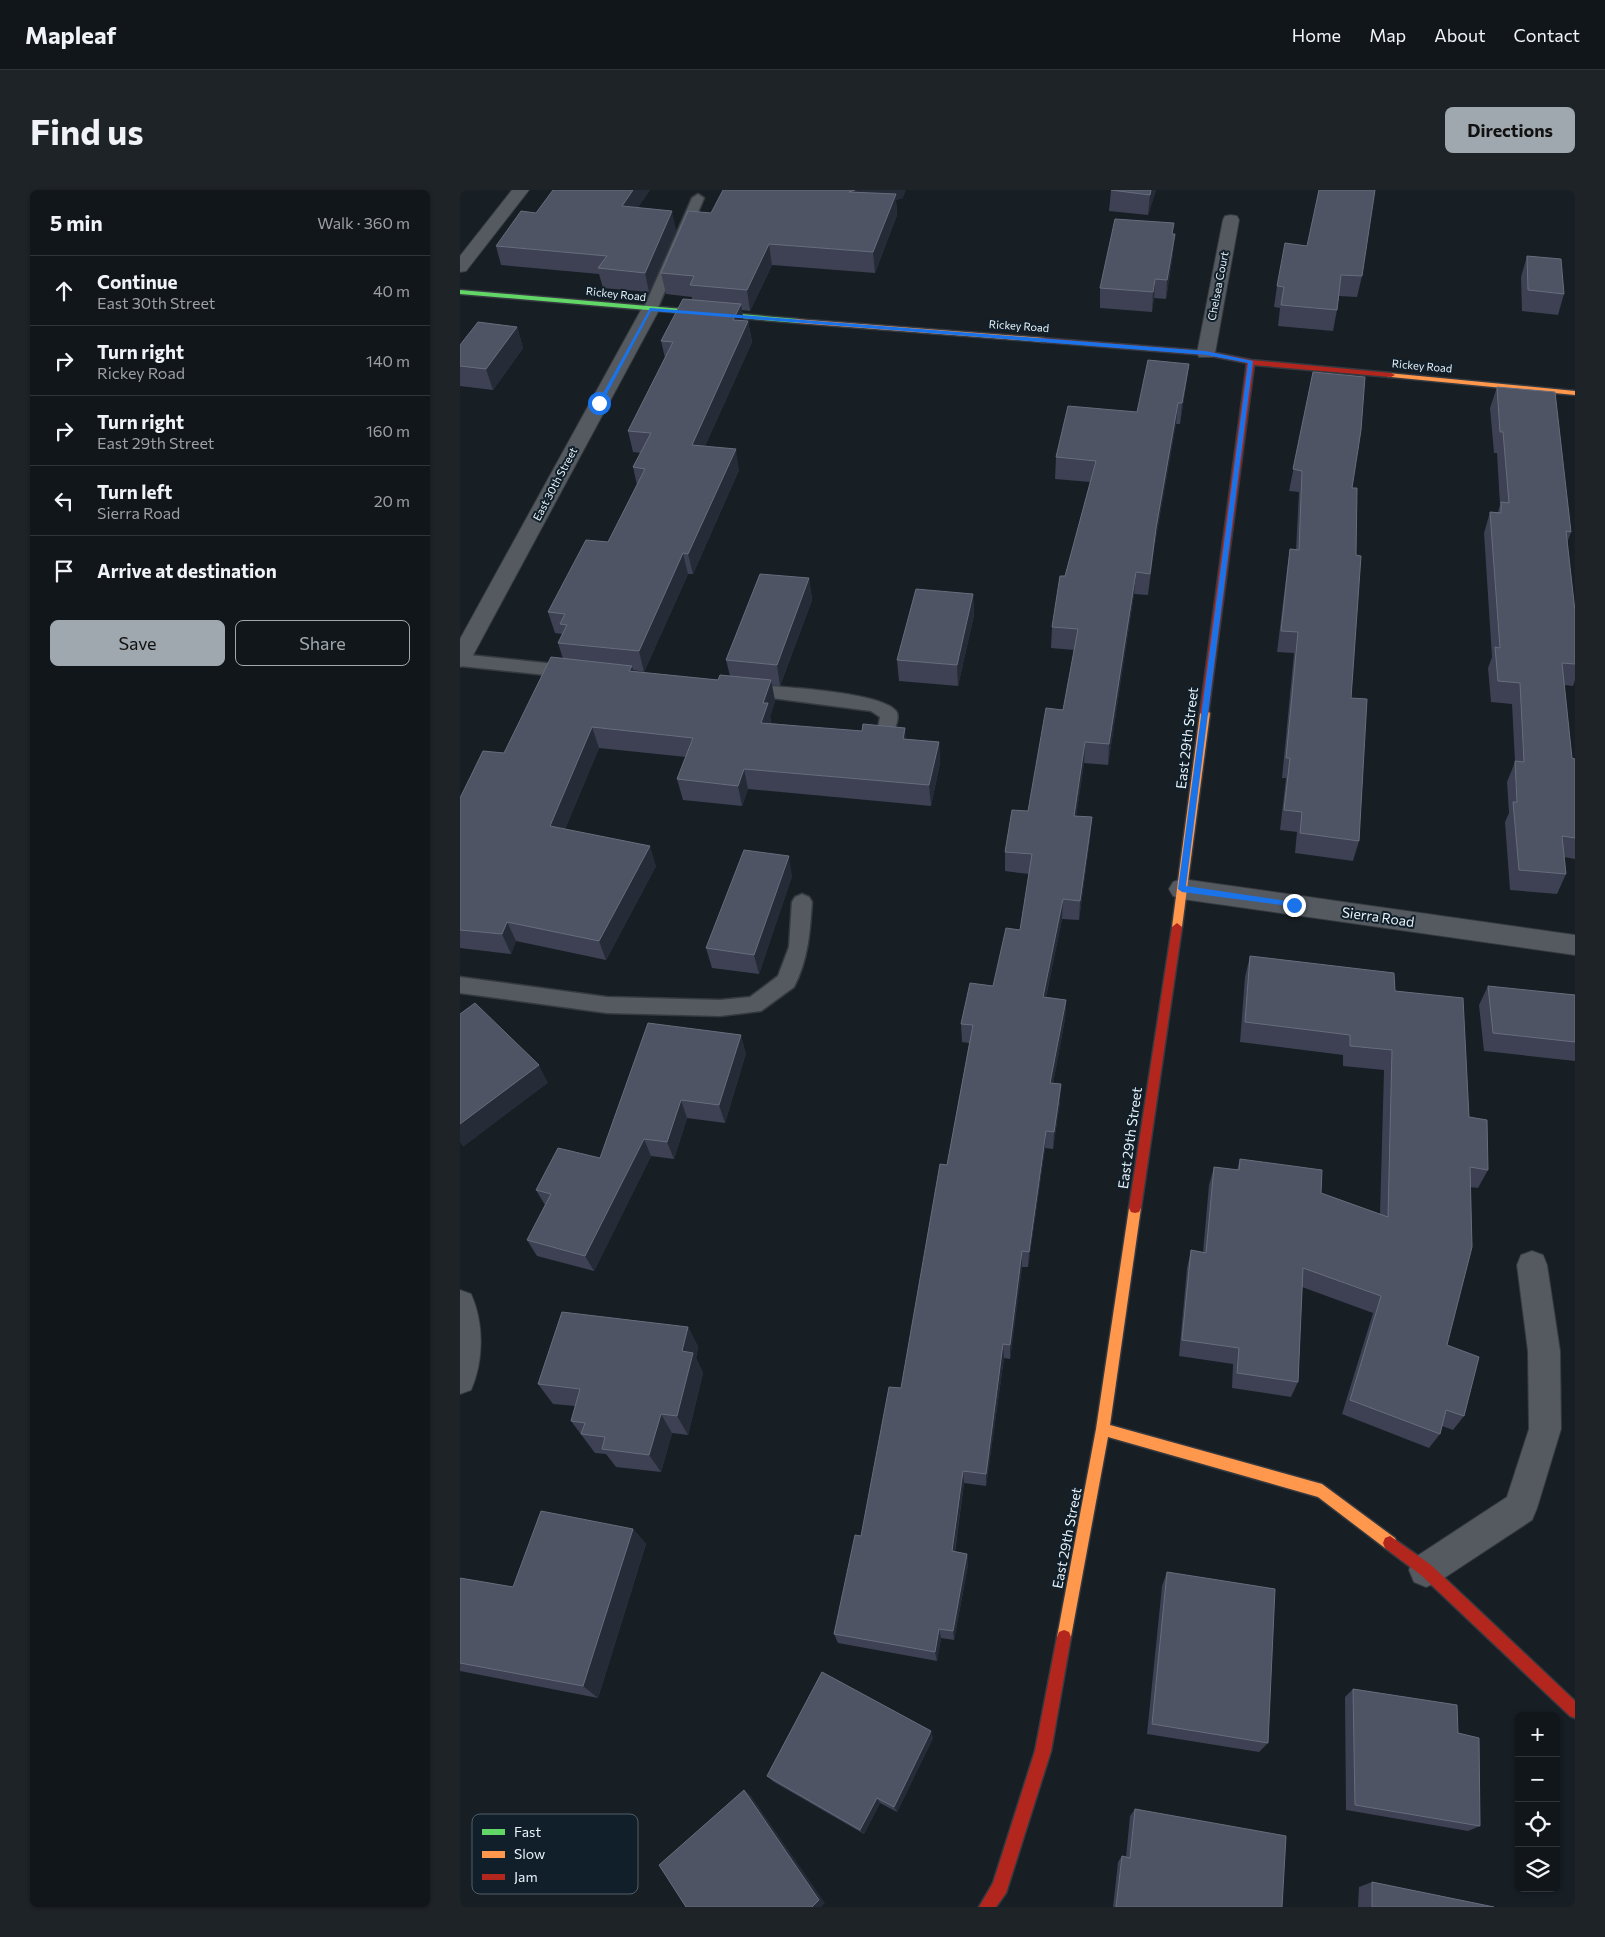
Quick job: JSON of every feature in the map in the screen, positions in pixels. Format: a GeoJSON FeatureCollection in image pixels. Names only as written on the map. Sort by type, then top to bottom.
{"type":"FeatureCollection","features":[{"type":"Feature","properties":{"kind":"street"},"geometry":{"type":"LineString","coordinates":[[460,267],[521,190]]}},
{"type":"Feature","properties":{"kind":"street","name":"Chelsea Court"},"geometry":{"type":"LineString","coordinates":[[1206,353],[1231,220]]}},
{"type":"Feature","properties":{"kind":"street","name":"Rickey Road"},"geometry":{"type":"LineString","coordinates":[[460,292],[650,310],[1206,353],[1251,362],[1575,393]]}},
{"type":"Feature","properties":{"kind":"street","name":"East 30th Street"},"geometry":{"type":"LineString","coordinates":[[460,660],[466,639],[650,310]]}},
{"type":"Feature","properties":{"kind":"street","name":"East 29th Street"},"geometry":{"type":"LineString","coordinates":[[987,1907],[1000,1887],[1042,1751],[1103,1429],[1182,889],[1251,362]]}},
{"type":"Feature","properties":{"kind":"street","name":"Sierra Road"},"geometry":{"type":"LineString","coordinates":[[1182,889],[1575,945]]}},
{"type":"Feature","properties":{"kind":"street"},"geometry":{"type":"LineString","coordinates":[[1426,1570],[1520,1508],[1546,1430],[1544,1351],[1532,1265]]}},
{"type":"Feature","properties":{"kind":"street"},"geometry":{"type":"LineString","coordinates":[[460,1304],[466,1340],[460,1378]]}},
{"type":"Feature","properties":{"kind":"street"},"geometry":{"type":"LineString","coordinates":[[1103,1429],[1322,1491],[1426,1570],[1575,1711]]}},
{"type":"Feature","properties":{"kind":"lane"},"geometry":{"type":"LineString","coordinates":[[650,310],[698,198]]}},
{"type":"Feature","properties":{"kind":"lane"},"geometry":{"type":"LineString","coordinates":[[460,660],[596,674]]}},
{"type":"Feature","properties":{"kind":"lane"},"geometry":{"type":"LineString","coordinates":[[732,688],[850,701],[876,706],[889,714],[887,728]]}},
{"type":"Feature","properties":{"kind":"lane"},"geometry":{"type":"LineString","coordinates":[[460,985],[607,1005],[720,1008],[754,1005],[787,981],[799,947],[802,902]]}},
{"type":"Feature","properties":{"kind":"building"},"geometry":{"type":"Polygon","coordinates":[[[553,190],[633,190],[622,206],[672,211],[645,273],[598,268],[607,256],[496,246],[521,211],[536,213],[553,190]]]}},
{"type":"Feature","properties":{"kind":"building"},"geometry":{"type":"Polygon","coordinates":[[[723,190],[855,190],[849,192],[896,194],[873,252],[769,244],[747,290],[690,285],[694,276],[661,273],[688,211],[711,213],[723,190]]]}},
{"type":"Feature","properties":{"kind":"building"},"geometry":{"type":"Polygon","coordinates":[[[1111,190],[1151,190],[1150,195],[1111,190]]]}},
{"type":"Feature","properties":{"kind":"building"},"geometry":{"type":"Polygon","coordinates":[[[1319,190],[1375,190],[1362,276],[1341,275],[1337,310],[1281,305],[1284,287],[1277,286],[1285,243],[1307,246],[1319,190]]]}},
{"type":"Feature","properties":{"kind":"building"},"geometry":{"type":"Polygon","coordinates":[[[1115,219],[1174,223],[1172,234],[1175,234],[1167,280],[1155,279],[1153,292],[1100,288],[1115,219]]]}},
{"type":"Feature","properties":{"kind":"building"},"geometry":{"type":"Polygon","coordinates":[[[1527,256],[1561,259],[1564,294],[1528,290],[1527,256]]]}},
{"type":"Feature","properties":{"kind":"building"},"geometry":{"type":"Polygon","coordinates":[[[683,299],[741,304],[733,320],[748,321],[692,445],[736,449],[688,554],[683,553],[639,651],[558,643],[567,625],[560,624],[565,614],[548,612],[586,540],[608,542],[645,469],[633,467],[651,433],[628,431],[673,342],[661,341],[683,299]]]}},
{"type":"Feature","properties":{"kind":"building"},"geometry":{"type":"Polygon","coordinates":[[[478,322],[517,327],[486,369],[460,366],[460,345],[478,322]]]}},
{"type":"Feature","properties":{"kind":"building"},"geometry":{"type":"Polygon","coordinates":[[[1148,360],[1189,364],[1182,403],[1178,403],[1156,528],[1150,574],[1136,572],[1109,744],[1085,742],[1074,816],[1092,817],[1080,901],[1063,899],[1043,997],[1066,1000],[1050,1083],[1061,1084],[1054,1132],[1046,1131],[1029,1252],[1022,1251],[1010,1345],[1003,1344],[986,1474],[963,1471],[952,1551],[967,1554],[953,1631],[939,1629],[935,1652],[834,1634],[855,1535],[861,1536],[889,1387],[901,1388],[940,1164],[947,1165],[973,1025],[961,1024],[970,983],[993,986],[1006,928],[1020,930],[1032,854],[1005,852],[1012,810],[1028,811],[1046,708],[1063,710],[1078,629],[1052,627],[1060,576],[1065,576],[1096,461],[1056,457],[1068,406],[1137,412],[1148,360]]]}},
{"type":"Feature","properties":{"kind":"building"},"geometry":{"type":"Polygon","coordinates":[[[1313,372],[1365,377],[1361,430],[1352,488],[1357,488],[1356,555],[1361,556],[1351,698],[1367,699],[1359,841],[1300,833],[1302,812],[1284,810],[1290,758],[1286,758],[1298,632],[1281,631],[1290,549],[1299,550],[1302,471],[1293,469],[1313,372]]]}},
{"type":"Feature","properties":{"kind":"building"},"geometry":{"type":"Polygon","coordinates":[[[1497,387],[1555,392],[1571,532],[1566,531],[1575,611],[1575,664],[1562,663],[1572,758],[1575,759],[1575,838],[1562,836],[1566,874],[1519,870],[1513,802],[1517,802],[1515,761],[1524,762],[1520,683],[1498,681],[1495,647],[1500,648],[1490,512],[1501,513],[1501,502],[1509,503],[1503,432],[1500,432],[1497,387]]]}},
{"type":"Feature","properties":{"kind":"building"},"geometry":{"type":"Polygon","coordinates":[[[760,574],[809,578],[777,665],[726,660],[760,574]]]}},
{"type":"Feature","properties":{"kind":"building"},"geometry":{"type":"Polygon","coordinates":[[[916,589],[973,594],[957,665],[897,660],[916,589]]]}},
{"type":"Feature","properties":{"kind":"building"},"geometry":{"type":"Polygon","coordinates":[[[551,657],[632,666],[629,671],[718,680],[720,675],[771,680],[763,703],[768,703],[761,723],[862,731],[863,724],[905,728],[903,739],[939,742],[929,785],[744,769],[738,786],[677,779],[693,738],[592,727],[550,826],[650,846],[599,941],[507,922],[502,934],[460,930],[460,798],[483,751],[504,753],[551,657]]]}},
{"type":"Feature","properties":{"kind":"building"},"geometry":{"type":"Polygon","coordinates":[[[744,850],[789,856],[754,955],[706,948],[744,850]]]}},
{"type":"Feature","properties":{"kind":"building"},"geometry":{"type":"Polygon","coordinates":[[[1250,956],[1394,973],[1395,991],[1463,998],[1469,1117],[1487,1120],[1488,1170],[1470,1167],[1472,1247],[1447,1345],[1479,1357],[1464,1416],[1446,1410],[1440,1434],[1350,1400],[1381,1296],[1303,1268],[1298,1382],[1237,1373],[1239,1348],[1182,1340],[1191,1250],[1206,1253],[1214,1167],[1239,1170],[1240,1159],[1322,1170],[1321,1193],[1388,1217],[1392,1050],[1350,1046],[1350,1035],[1245,1022],[1250,956]]]}},
{"type":"Feature","properties":{"kind":"building"},"geometry":{"type":"Polygon","coordinates":[[[1488,986],[1575,995],[1575,1042],[1493,1033],[1488,986]]]}},
{"type":"Feature","properties":{"kind":"building"},"geometry":{"type":"Polygon","coordinates":[[[475,1003],[539,1065],[460,1124],[460,1014],[475,1003]]]}},
{"type":"Feature","properties":{"kind":"building"},"geometry":{"type":"Polygon","coordinates":[[[648,1023],[741,1035],[719,1105],[681,1100],[667,1142],[644,1139],[585,1256],[527,1240],[551,1194],[536,1190],[558,1148],[600,1158],[648,1023]]]}},
{"type":"Feature","properties":{"kind":"building"},"geometry":{"type":"Polygon","coordinates":[[[562,1312],[688,1327],[682,1351],[693,1353],[677,1416],[661,1414],[649,1455],[602,1449],[605,1437],[581,1434],[585,1423],[571,1421],[580,1389],[538,1384],[562,1312]]]}},
{"type":"Feature","properties":{"kind":"building"},"geometry":{"type":"Polygon","coordinates":[[[541,1511],[633,1529],[583,1686],[460,1663],[460,1578],[513,1587],[541,1511]]]}},
{"type":"Feature","properties":{"kind":"building"},"geometry":{"type":"Polygon","coordinates":[[[1167,1572],[1275,1589],[1268,1743],[1152,1724],[1167,1572]]]}},
{"type":"Feature","properties":{"kind":"building"},"geometry":{"type":"Polygon","coordinates":[[[822,1672],[931,1731],[894,1807],[877,1798],[860,1830],[767,1776],[822,1672]]]}},
{"type":"Feature","properties":{"kind":"building"},"geometry":{"type":"Polygon","coordinates":[[[1353,1689],[1457,1705],[1458,1733],[1479,1738],[1480,1826],[1355,1805],[1353,1689]]]}},
{"type":"Feature","properties":{"kind":"building"},"geometry":{"type":"Polygon","coordinates":[[[744,1790],[819,1900],[812,1907],[686,1907],[659,1865],[744,1790]]]}},
{"type":"Feature","properties":{"kind":"building"},"geometry":{"type":"Polygon","coordinates":[[[1135,1809],[1286,1836],[1282,1907],[1116,1907],[1122,1856],[1130,1858],[1135,1809]]]}},
{"type":"Feature","properties":{"kind":"building"},"geometry":{"type":"Polygon","coordinates":[[[1372,1882],[1494,1907],[1372,1907],[1372,1882]]]}},
{"type":"Feature","properties":{"kind":"traffic: fast"},"geometry":{"type":"LineString","coordinates":[[460,292],[798,321]]}},
{"type":"Feature","properties":{"kind":"traffic: slow"},"geometry":{"type":"LineString","coordinates":[[798,321],[1044,340]]}},
{"type":"Feature","properties":{"kind":"traffic: slow"},"geometry":{"type":"LineString","coordinates":[[1391,375],[1575,393]]}},
{"type":"Feature","properties":{"kind":"traffic: slow"},"geometry":{"type":"LineString","coordinates":[[1177,927],[1205,713]]}},
{"type":"Feature","properties":{"kind":"traffic: slow"},"geometry":{"type":"LineString","coordinates":[[1064,1637],[1103,1429],[1135,1208]]}},
{"type":"Feature","properties":{"kind":"traffic: slow"},"geometry":{"type":"LineString","coordinates":[[1103,1429],[1322,1491],[1390,1543]]}},
{"type":"Feature","properties":{"kind":"traffic: jam"},"geometry":{"type":"LineString","coordinates":[[1044,340],[1206,353],[1251,362],[1391,375]]}},
{"type":"Feature","properties":{"kind":"traffic: jam"},"geometry":{"type":"LineString","coordinates":[[1205,713],[1251,362]]}},
{"type":"Feature","properties":{"kind":"traffic: jam"},"geometry":{"type":"LineString","coordinates":[[1135,1208],[1177,927]]}},
{"type":"Feature","properties":{"kind":"traffic: jam"},"geometry":{"type":"LineString","coordinates":[[1390,1543],[1426,1570],[1575,1711]]}},
{"type":"Feature","properties":{"kind":"traffic: jam"},"geometry":{"type":"LineString","coordinates":[[987,1907],[1000,1887],[1043,1751],[1064,1637]]}},
{"type":"Feature","properties":{"kind":"route"},"geometry":{"type":"LineString","coordinates":[[599,403],[650,310],[1206,353],[1251,362],[1182,889],[1294,905]]}}]}
